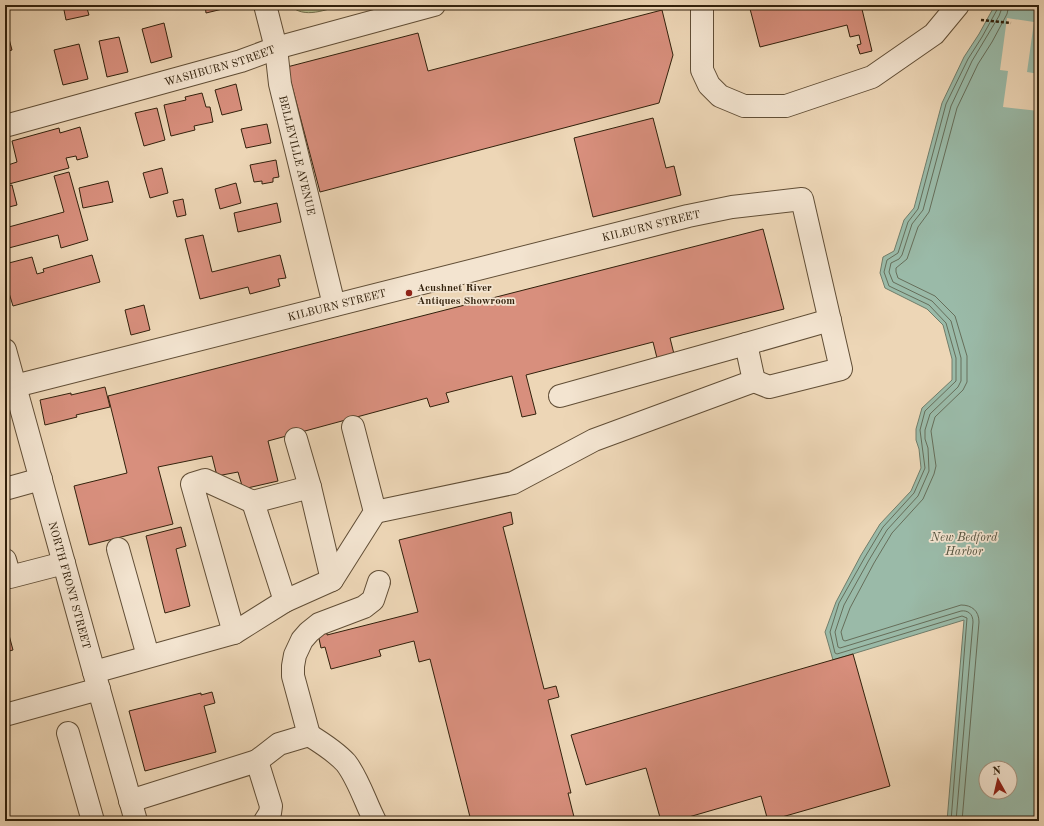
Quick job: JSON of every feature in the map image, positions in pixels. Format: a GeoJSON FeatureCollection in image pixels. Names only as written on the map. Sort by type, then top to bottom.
{"type":"FeatureCollection","features":[{"type":"Feature","properties":{"kind":"street","name":"BELLEVILLE AVENUE"},"geometry":{"type":"LineString","coordinates":[[265,5],[276,48],[280,84],[334,306]]}},
{"type":"Feature","properties":{"kind":"street","name":"WASHBURN STREET"},"geometry":{"type":"LineString","coordinates":[[5,126],[241,61],[276,48],[434,5]]}},
{"type":"Feature","properties":{"kind":"street"},"geometry":{"type":"LineString","coordinates":[[702,5],[702,70],[709,85],[720,96],[744,106],[786,106],[872,77],[934,34],[958,5]]}},
{"type":"Feature","properties":{"kind":"street","name":"KILBURN STREET"},"geometry":{"type":"LineString","coordinates":[[15,386],[688,216],[732,207],[802,199],[830,320]]}},
{"type":"Feature","properties":{"kind":"street"},"geometry":{"type":"LineString","coordinates":[[5,715],[96,680],[148,656],[234,633],[286,602],[332,580],[375,512],[513,483],[594,440],[754,381],[769,387],[841,369],[830,320],[560,396]]}},
{"type":"Feature","properties":{"kind":"street"},"geometry":{"type":"LineString","coordinates":[[746,344],[754,381]]}},
{"type":"Feature","properties":{"kind":"street","name":"NORTH FRONT STREET"},"geometry":{"type":"LineString","coordinates":[[5,350],[133,811]]}},
{"type":"Feature","properties":{"kind":"street"},"geometry":{"type":"LineString","coordinates":[[353,427],[375,512]]}},
{"type":"Feature","properties":{"kind":"street"},"geometry":{"type":"LineString","coordinates":[[296,439],[310,486],[332,580]]}},
{"type":"Feature","properties":{"kind":"street"},"geometry":{"type":"LineString","coordinates":[[5,488],[41,479]]}},
{"type":"Feature","properties":{"kind":"street"},"geometry":{"type":"LineString","coordinates":[[234,633],[192,484],[205,480],[253,502],[310,486]]}},
{"type":"Feature","properties":{"kind":"street"},"geometry":{"type":"LineString","coordinates":[[253,502],[286,602]]}},
{"type":"Feature","properties":{"kind":"street"},"geometry":{"type":"LineString","coordinates":[[118,549],[148,656]]}},
{"type":"Feature","properties":{"kind":"street"},"geometry":{"type":"LineString","coordinates":[[5,560],[10,577],[64,563]]}},
{"type":"Feature","properties":{"kind":"street"},"geometry":{"type":"LineString","coordinates":[[375,821],[355,778],[345,763],[326,746],[309,735],[293,676],[293,666],[295,655],[302,640],[308,632],[319,624],[364,607],[373,600],[379,582]]}},
{"type":"Feature","properties":{"kind":"street"},"geometry":{"type":"LineString","coordinates":[[68,733],[93,821]]}},
{"type":"Feature","properties":{"kind":"street"},"geometry":{"type":"LineString","coordinates":[[133,811],[257,761],[279,744],[309,735]]}},
{"type":"Feature","properties":{"kind":"street"},"geometry":{"type":"LineString","coordinates":[[257,761],[271,806],[270,813],[265,821]]}},
{"type":"Feature","properties":{"kind":"path"},"geometry":{"type":"LineString","coordinates":[[980,20],[1011,23]]}},
{"type":"Feature","properties":{"kind":"shaded area"},"geometry":{"type":"Polygon","coordinates":[[[290,5],[344,5],[323,11],[308,13],[302,12],[290,5]]]}},
{"type":"Feature","properties":{"kind":"water","name":"New Bedford Harbor"},"geometry":{"type":"Polygon","coordinates":[[[995,5],[1039,5],[1039,821],[947,821],[964,620],[833,660],[825,632],[836,602],[861,555],[880,524],[911,491],[921,468],[919,449],[916,440],[916,429],[922,408],[952,380],[952,359],[943,325],[927,309],[885,288],[880,273],[883,257],[894,251],[904,220],[914,208],[942,103],[964,57],[995,5]]]}},
{"type":"Feature","properties":{"kind":"pier"},"geometry":{"type":"Polygon","coordinates":[[[1007,18],[1034,22],[1027,72],[1039,74],[1039,111],[1003,107],[1008,71],[1000,70],[1007,18]]]}},
{"type":"Feature","properties":{"kind":"building"},"geometry":{"type":"Polygon","coordinates":[[[63,5],[86,5],[89,15],[66,20],[63,5]]]}},
{"type":"Feature","properties":{"kind":"building"},"geometry":{"type":"Polygon","coordinates":[[[205,5],[235,5],[235,6],[206,13],[205,5]]]}},
{"type":"Feature","properties":{"kind":"building"},"geometry":{"type":"Polygon","coordinates":[[[749,5],[861,5],[872,51],[860,54],[857,45],[861,44],[859,35],[850,37],[847,25],[760,47],[749,5]]]}},
{"type":"Feature","properties":{"kind":"building"},"geometry":{"type":"Polygon","coordinates":[[[662,10],[673,55],[659,103],[320,192],[287,67],[418,33],[428,71],[662,10]]]}},
{"type":"Feature","properties":{"kind":"building"},"geometry":{"type":"Polygon","coordinates":[[[164,23],[172,57],[151,63],[142,29],[164,23]]]}},
{"type":"Feature","properties":{"kind":"building"},"geometry":{"type":"Polygon","coordinates":[[[5,24],[12,50],[5,52],[5,24]]]}},
{"type":"Feature","properties":{"kind":"building"},"geometry":{"type":"Polygon","coordinates":[[[119,37],[128,72],[107,77],[99,41],[119,37]]]}},
{"type":"Feature","properties":{"kind":"building"},"geometry":{"type":"Polygon","coordinates":[[[79,44],[88,79],[63,85],[54,50],[79,44]]]}},
{"type":"Feature","properties":{"kind":"building"},"geometry":{"type":"Polygon","coordinates":[[[236,84],[242,110],[222,115],[215,90],[236,84]]]}},
{"type":"Feature","properties":{"kind":"building"},"geometry":{"type":"Polygon","coordinates":[[[202,93],[206,107],[210,107],[213,122],[194,126],[195,130],[171,136],[164,105],[186,100],[185,97],[202,93]]]}},
{"type":"Feature","properties":{"kind":"building"},"geometry":{"type":"Polygon","coordinates":[[[157,108],[165,140],[144,146],[135,113],[157,108]]]}},
{"type":"Feature","properties":{"kind":"building"},"geometry":{"type":"Polygon","coordinates":[[[653,118],[666,168],[674,166],[681,195],[593,217],[574,138],[653,118]]]}},
{"type":"Feature","properties":{"kind":"building"},"geometry":{"type":"Polygon","coordinates":[[[267,124],[271,143],[246,148],[241,129],[267,124]]]}},
{"type":"Feature","properties":{"kind":"building"},"geometry":{"type":"Polygon","coordinates":[[[80,127],[88,157],[77,160],[76,156],[66,158],[69,168],[9,184],[9,181],[5,182],[5,166],[17,162],[12,141],[59,128],[60,133],[80,127]]]}},
{"type":"Feature","properties":{"kind":"building"},"geometry":{"type":"Polygon","coordinates":[[[276,160],[279,177],[273,178],[273,182],[262,184],[262,181],[254,182],[250,165],[276,160]]]}},
{"type":"Feature","properties":{"kind":"building"},"geometry":{"type":"Polygon","coordinates":[[[162,168],[168,193],[150,198],[143,173],[162,168]]]}},
{"type":"Feature","properties":{"kind":"building"},"geometry":{"type":"Polygon","coordinates":[[[69,172],[88,240],[61,248],[58,235],[5,249],[5,228],[64,212],[54,176],[69,172]]]}},
{"type":"Feature","properties":{"kind":"building"},"geometry":{"type":"Polygon","coordinates":[[[108,181],[113,202],[83,208],[79,188],[108,181]]]}},
{"type":"Feature","properties":{"kind":"building"},"geometry":{"type":"Polygon","coordinates":[[[236,183],[241,203],[220,209],[215,189],[236,183]]]}},
{"type":"Feature","properties":{"kind":"building"},"geometry":{"type":"Polygon","coordinates":[[[12,185],[17,205],[5,208],[5,187],[12,185]]]}},
{"type":"Feature","properties":{"kind":"building"},"geometry":{"type":"Polygon","coordinates":[[[183,199],[186,215],[177,217],[173,201],[183,199]]]}},
{"type":"Feature","properties":{"kind":"building"},"geometry":{"type":"Polygon","coordinates":[[[277,203],[281,222],[238,232],[234,213],[277,203]]]}},
{"type":"Feature","properties":{"kind":"building"},"geometry":{"type":"Polygon","coordinates":[[[763,229],[784,309],[670,338],[674,354],[657,358],[653,342],[526,375],[536,414],[522,417],[512,376],[446,393],[449,402],[430,407],[427,398],[268,441],[278,481],[243,489],[238,472],[217,476],[212,456],[158,467],[173,524],[89,545],[74,486],[127,473],[108,396],[763,229]]]}},
{"type":"Feature","properties":{"kind":"building"},"geometry":{"type":"Polygon","coordinates":[[[203,235],[212,272],[280,255],[286,278],[278,279],[280,286],[250,294],[248,287],[200,299],[185,239],[203,235]]]}},
{"type":"Feature","properties":{"kind":"building"},"geometry":{"type":"Polygon","coordinates":[[[92,255],[100,282],[13,306],[5,280],[5,264],[32,257],[37,274],[44,272],[43,269],[92,255]]]}},
{"type":"Feature","properties":{"kind":"building"},"geometry":{"type":"Polygon","coordinates":[[[144,305],[150,330],[131,335],[125,310],[144,305]]]}},
{"type":"Feature","properties":{"kind":"building"},"geometry":{"type":"Polygon","coordinates":[[[105,387],[110,407],[76,415],[77,417],[45,425],[40,400],[105,387]]]}},
{"type":"Feature","properties":{"kind":"building"},"geometry":{"type":"Polygon","coordinates":[[[511,512],[513,524],[503,527],[544,689],[556,686],[559,697],[548,700],[571,793],[568,793],[575,821],[471,821],[430,659],[419,662],[414,641],[379,650],[381,656],[331,669],[325,647],[321,648],[318,634],[327,632],[327,635],[418,612],[399,540],[511,512]]]}},
{"type":"Feature","properties":{"kind":"building"},"geometry":{"type":"Polygon","coordinates":[[[181,527],[186,546],[176,549],[190,606],[165,613],[146,536],[181,527]]]}},
{"type":"Feature","properties":{"kind":"building"},"geometry":{"type":"Polygon","coordinates":[[[5,620],[13,650],[5,652],[5,620]]]}},
{"type":"Feature","properties":{"kind":"building"},"geometry":{"type":"Polygon","coordinates":[[[853,654],[890,786],[768,821],[761,796],[675,821],[661,821],[646,768],[586,785],[571,735],[853,654]]]}},
{"type":"Feature","properties":{"kind":"building"},"geometry":{"type":"Polygon","coordinates":[[[212,692],[215,703],[204,706],[216,752],[145,771],[129,711],[201,693],[201,695],[212,692]]]}},
{"type":"Feature","properties":{"kind":"place","name":"Acushnet River Antiques Showroom"},"geometry":{"type":"Point","coordinates":[409,293]}}]}
